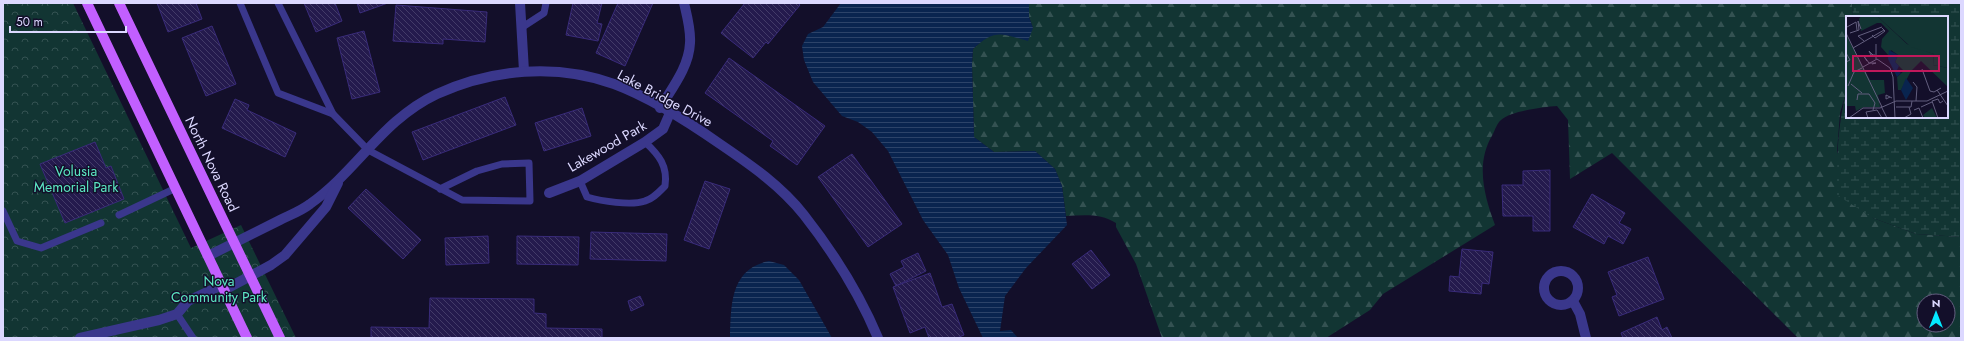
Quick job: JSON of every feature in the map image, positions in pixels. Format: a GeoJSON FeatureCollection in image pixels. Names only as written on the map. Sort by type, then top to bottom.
{"type":"FeatureCollection","features":[{"type":"Feature","properties":{"kind":"main road"},"geometry":{"type":"LineString","coordinates":[[87,3],[247,338]]}},
{"type":"Feature","properties":{"kind":"main road","name":"North Nova Road"},"geometry":{"type":"LineString","coordinates":[[119,3],[280,338]]}},
{"type":"Feature","properties":{"kind":"street"},"geometry":{"type":"LineString","coordinates":[[520,3],[524,71]]}},
{"type":"Feature","properties":{"kind":"street"},"geometry":{"type":"LineString","coordinates":[[660,108],[678,80],[688,58],[690,42],[684,3]]}},
{"type":"Feature","properties":{"kind":"street","name":"Lake Bridge Drive"},"geometry":{"type":"LineString","coordinates":[[208,256],[309,205],[339,179],[368,150],[383,132],[407,111],[436,95],[488,76],[524,71],[555,71],[613,84],[700,130],[769,178],[804,214],[842,269],[878,338]]}},
{"type":"Feature","properties":{"kind":"street","name":"Lakewood Park"},"geometry":{"type":"LineString","coordinates":[[549,193],[580,181],[645,142],[663,129],[670,114]]}},
{"type":"Feature","properties":{"kind":"street"},"geometry":{"type":"LineString","coordinates":[[80,338],[159,320],[177,314],[188,301],[251,276],[286,255],[326,208],[339,179]]}},
{"type":"Feature","properties":{"kind":"street"},"geometry":{"type":"LineString","coordinates":[[1573,301],[1580,314],[1586,338]]}},
{"type":"Feature","properties":{"kind":"lane"},"geometry":{"type":"LineString","coordinates":[[240,3],[278,93],[333,114]]}},
{"type":"Feature","properties":{"kind":"lane"},"geometry":{"type":"LineString","coordinates":[[278,3],[333,114],[368,150],[440,189],[462,200],[530,200],[529,163],[502,164],[477,171],[440,189]]}},
{"type":"Feature","properties":{"kind":"lane"},"geometry":{"type":"LineString","coordinates":[[521,28],[544,13],[546,3]]}},
{"type":"Feature","properties":{"kind":"lane"},"geometry":{"type":"LineString","coordinates":[[580,181],[587,197],[606,202],[644,202],[657,195],[665,186],[665,168],[655,151],[645,142]]}},
{"type":"Feature","properties":{"kind":"lane"},"geometry":{"type":"LineString","coordinates":[[119,215],[176,188]]}},
{"type":"Feature","properties":{"kind":"lane"},"geometry":{"type":"LineString","coordinates":[[3,212],[17,241],[41,248],[101,223]]}},
{"type":"Feature","properties":{"kind":"lane"},"geometry":{"type":"LineString","coordinates":[[177,314],[193,338]]}},
{"type":"Feature","properties":{"kind":"green space"},"geometry":{"type":"Polygon","coordinates":[[[3,3],[73,3],[191,248],[241,225],[296,338],[3,338],[3,3]]]}},
{"type":"Feature","properties":{"kind":"green space"},"geometry":{"type":"Polygon","coordinates":[[[1029,3],[1852,3],[1853,16],[1846,16],[1846,93],[1840,113],[1837,152],[1873,218],[1916,234],[1961,237],[1961,338],[1798,338],[1612,153],[1570,179],[1568,120],[1557,106],[1536,108],[1512,114],[1501,120],[1497,125],[1487,145],[1483,168],[1485,191],[1495,225],[1383,294],[1370,310],[1326,338],[1162,338],[1136,264],[1116,227],[1116,223],[1098,216],[1066,216],[1062,186],[1055,169],[1035,151],[994,152],[974,137],[973,49],[984,39],[997,33],[1011,36],[1033,28],[1029,17],[1029,3]]]}},
{"type":"Feature","properties":{"kind":"green space"},"geometry":{"type":"Polygon","coordinates":[[[1852,3],[1961,3],[1961,237],[1916,234],[1873,218],[1837,195],[1839,129],[1846,94],[1846,118],[1948,118],[1948,16],[1853,16],[1852,3]]]}},
{"type":"Feature","properties":{"kind":"water"},"geometry":{"type":"Polygon","coordinates":[[[841,3],[1029,3],[1029,17],[1033,28],[1028,41],[1005,35],[993,35],[973,49],[972,64],[974,137],[994,152],[1035,151],[1055,169],[1062,186],[1067,225],[1026,268],[1005,296],[1000,331],[1011,330],[1018,338],[983,338],[959,288],[948,255],[923,220],[888,151],[872,132],[858,122],[842,116],[813,82],[804,60],[802,46],[808,34],[823,27],[841,3]]]}},
{"type":"Feature","properties":{"kind":"water"},"geometry":{"type":"Polygon","coordinates":[[[769,261],[784,265],[799,280],[832,338],[730,338],[732,301],[740,280],[756,265],[769,261]]]}},
{"type":"Feature","properties":{"kind":"building"},"geometry":{"type":"Polygon","coordinates":[[[157,3],[196,3],[202,19],[168,32],[157,3]]]}},
{"type":"Feature","properties":{"kind":"building"},"geometry":{"type":"Polygon","coordinates":[[[304,3],[335,3],[342,21],[316,32],[304,3]]]}},
{"type":"Feature","properties":{"kind":"building"},"geometry":{"type":"Polygon","coordinates":[[[357,3],[388,3],[360,13],[357,3]]]}},
{"type":"Feature","properties":{"kind":"building"},"geometry":{"type":"Polygon","coordinates":[[[573,3],[602,3],[597,23],[602,24],[598,41],[566,35],[573,3]]]}},
{"type":"Feature","properties":{"kind":"building"},"geometry":{"type":"Polygon","coordinates":[[[618,3],[653,3],[625,66],[596,53],[618,3]]]}},
{"type":"Feature","properties":{"kind":"building"},"geometry":{"type":"Polygon","coordinates":[[[745,3],[798,3],[800,5],[768,44],[766,42],[753,58],[721,33],[745,3]]]}},
{"type":"Feature","properties":{"kind":"building"},"geometry":{"type":"Polygon","coordinates":[[[396,5],[487,12],[485,42],[443,39],[443,44],[393,41],[396,5]]]}},
{"type":"Feature","properties":{"kind":"building"},"geometry":{"type":"Polygon","coordinates":[[[212,26],[236,84],[206,96],[182,38],[212,26]]]}},
{"type":"Feature","properties":{"kind":"building"},"geometry":{"type":"Polygon","coordinates":[[[364,31],[380,92],[352,99],[337,38],[364,31]]]}},
{"type":"Feature","properties":{"kind":"building"},"geometry":{"type":"Polygon","coordinates":[[[729,58],[825,126],[797,165],[770,146],[773,141],[705,93],[729,58]]]}},
{"type":"Feature","properties":{"kind":"building"},"geometry":{"type":"Polygon","coordinates":[[[505,97],[516,125],[423,160],[412,132],[505,97]]]}},
{"type":"Feature","properties":{"kind":"building"},"geometry":{"type":"Polygon","coordinates":[[[235,99],[249,105],[247,110],[296,133],[285,157],[222,128],[235,99]]]}},
{"type":"Feature","properties":{"kind":"building"},"geometry":{"type":"Polygon","coordinates":[[[582,108],[591,136],[544,151],[535,123],[582,108]]]}},
{"type":"Feature","properties":{"kind":"building"},"geometry":{"type":"Polygon","coordinates":[[[95,142],[106,168],[111,166],[124,199],[65,223],[40,164],[95,142]]]}},
{"type":"Feature","properties":{"kind":"building"},"geometry":{"type":"Polygon","coordinates":[[[852,154],[902,224],[868,247],[818,177],[852,154]]]}},
{"type":"Feature","properties":{"kind":"building"},"geometry":{"type":"Polygon","coordinates":[[[1550,170],[1550,231],[1533,231],[1533,216],[1503,216],[1502,185],[1523,185],[1523,171],[1550,170]]]}},
{"type":"Feature","properties":{"kind":"building"},"geometry":{"type":"Polygon","coordinates":[[[705,181],[730,189],[709,249],[684,240],[705,181]]]}},
{"type":"Feature","properties":{"kind":"building"},"geometry":{"type":"Polygon","coordinates":[[[366,189],[421,240],[403,259],[348,208],[366,189]]]}},
{"type":"Feature","properties":{"kind":"building"},"geometry":{"type":"Polygon","coordinates":[[[1592,194],[1625,213],[1619,223],[1631,229],[1623,244],[1608,236],[1604,244],[1573,227],[1592,194]]]}},
{"type":"Feature","properties":{"kind":"building"},"geometry":{"type":"Polygon","coordinates":[[[591,232],[667,234],[666,261],[590,259],[591,232]]]}},
{"type":"Feature","properties":{"kind":"building"},"geometry":{"type":"Polygon","coordinates":[[[488,236],[489,263],[446,265],[445,238],[488,236]]]}},
{"type":"Feature","properties":{"kind":"building"},"geometry":{"type":"Polygon","coordinates":[[[517,236],[579,237],[578,265],[517,264],[517,236]]]}},
{"type":"Feature","properties":{"kind":"building"},"geometry":{"type":"Polygon","coordinates":[[[1462,249],[1493,252],[1489,284],[1482,283],[1481,294],[1449,291],[1450,276],[1459,277],[1462,249]]]}},
{"type":"Feature","properties":{"kind":"building"},"geometry":{"type":"Polygon","coordinates":[[[1091,250],[1110,275],[1092,289],[1072,264],[1091,250]]]}},
{"type":"Feature","properties":{"kind":"building"},"geometry":{"type":"Polygon","coordinates":[[[918,253],[926,271],[896,286],[890,274],[904,267],[901,261],[918,253]]]}},
{"type":"Feature","properties":{"kind":"building"},"geometry":{"type":"Polygon","coordinates":[[[1648,257],[1664,299],[1619,316],[1612,297],[1617,295],[1608,272],[1648,257]]]}},
{"type":"Feature","properties":{"kind":"building"},"geometry":{"type":"Polygon","coordinates":[[[930,273],[942,307],[952,304],[964,335],[957,338],[929,338],[925,327],[910,333],[893,287],[930,273]]]}},
{"type":"Feature","properties":{"kind":"building"},"geometry":{"type":"Polygon","coordinates":[[[640,296],[644,305],[631,311],[628,301],[640,296]]]}},
{"type":"Feature","properties":{"kind":"building"},"geometry":{"type":"Polygon","coordinates":[[[430,298],[534,299],[534,313],[546,314],[546,328],[602,329],[602,338],[371,338],[371,327],[429,328],[430,298]]]}},
{"type":"Feature","properties":{"kind":"building"},"geometry":{"type":"Polygon","coordinates":[[[1657,317],[1662,330],[1667,327],[1672,338],[1623,338],[1621,333],[1657,317]]]}},
{"type":"Feature","properties":{"kind":"park label","name":"Volusia Memorial Park"},"geometry":{"type":"Point","coordinates":[76,180]}},
{"type":"Feature","properties":{"kind":"park label","name":"Nova Community Park"},"geometry":{"type":"Point","coordinates":[219,290]}}]}
